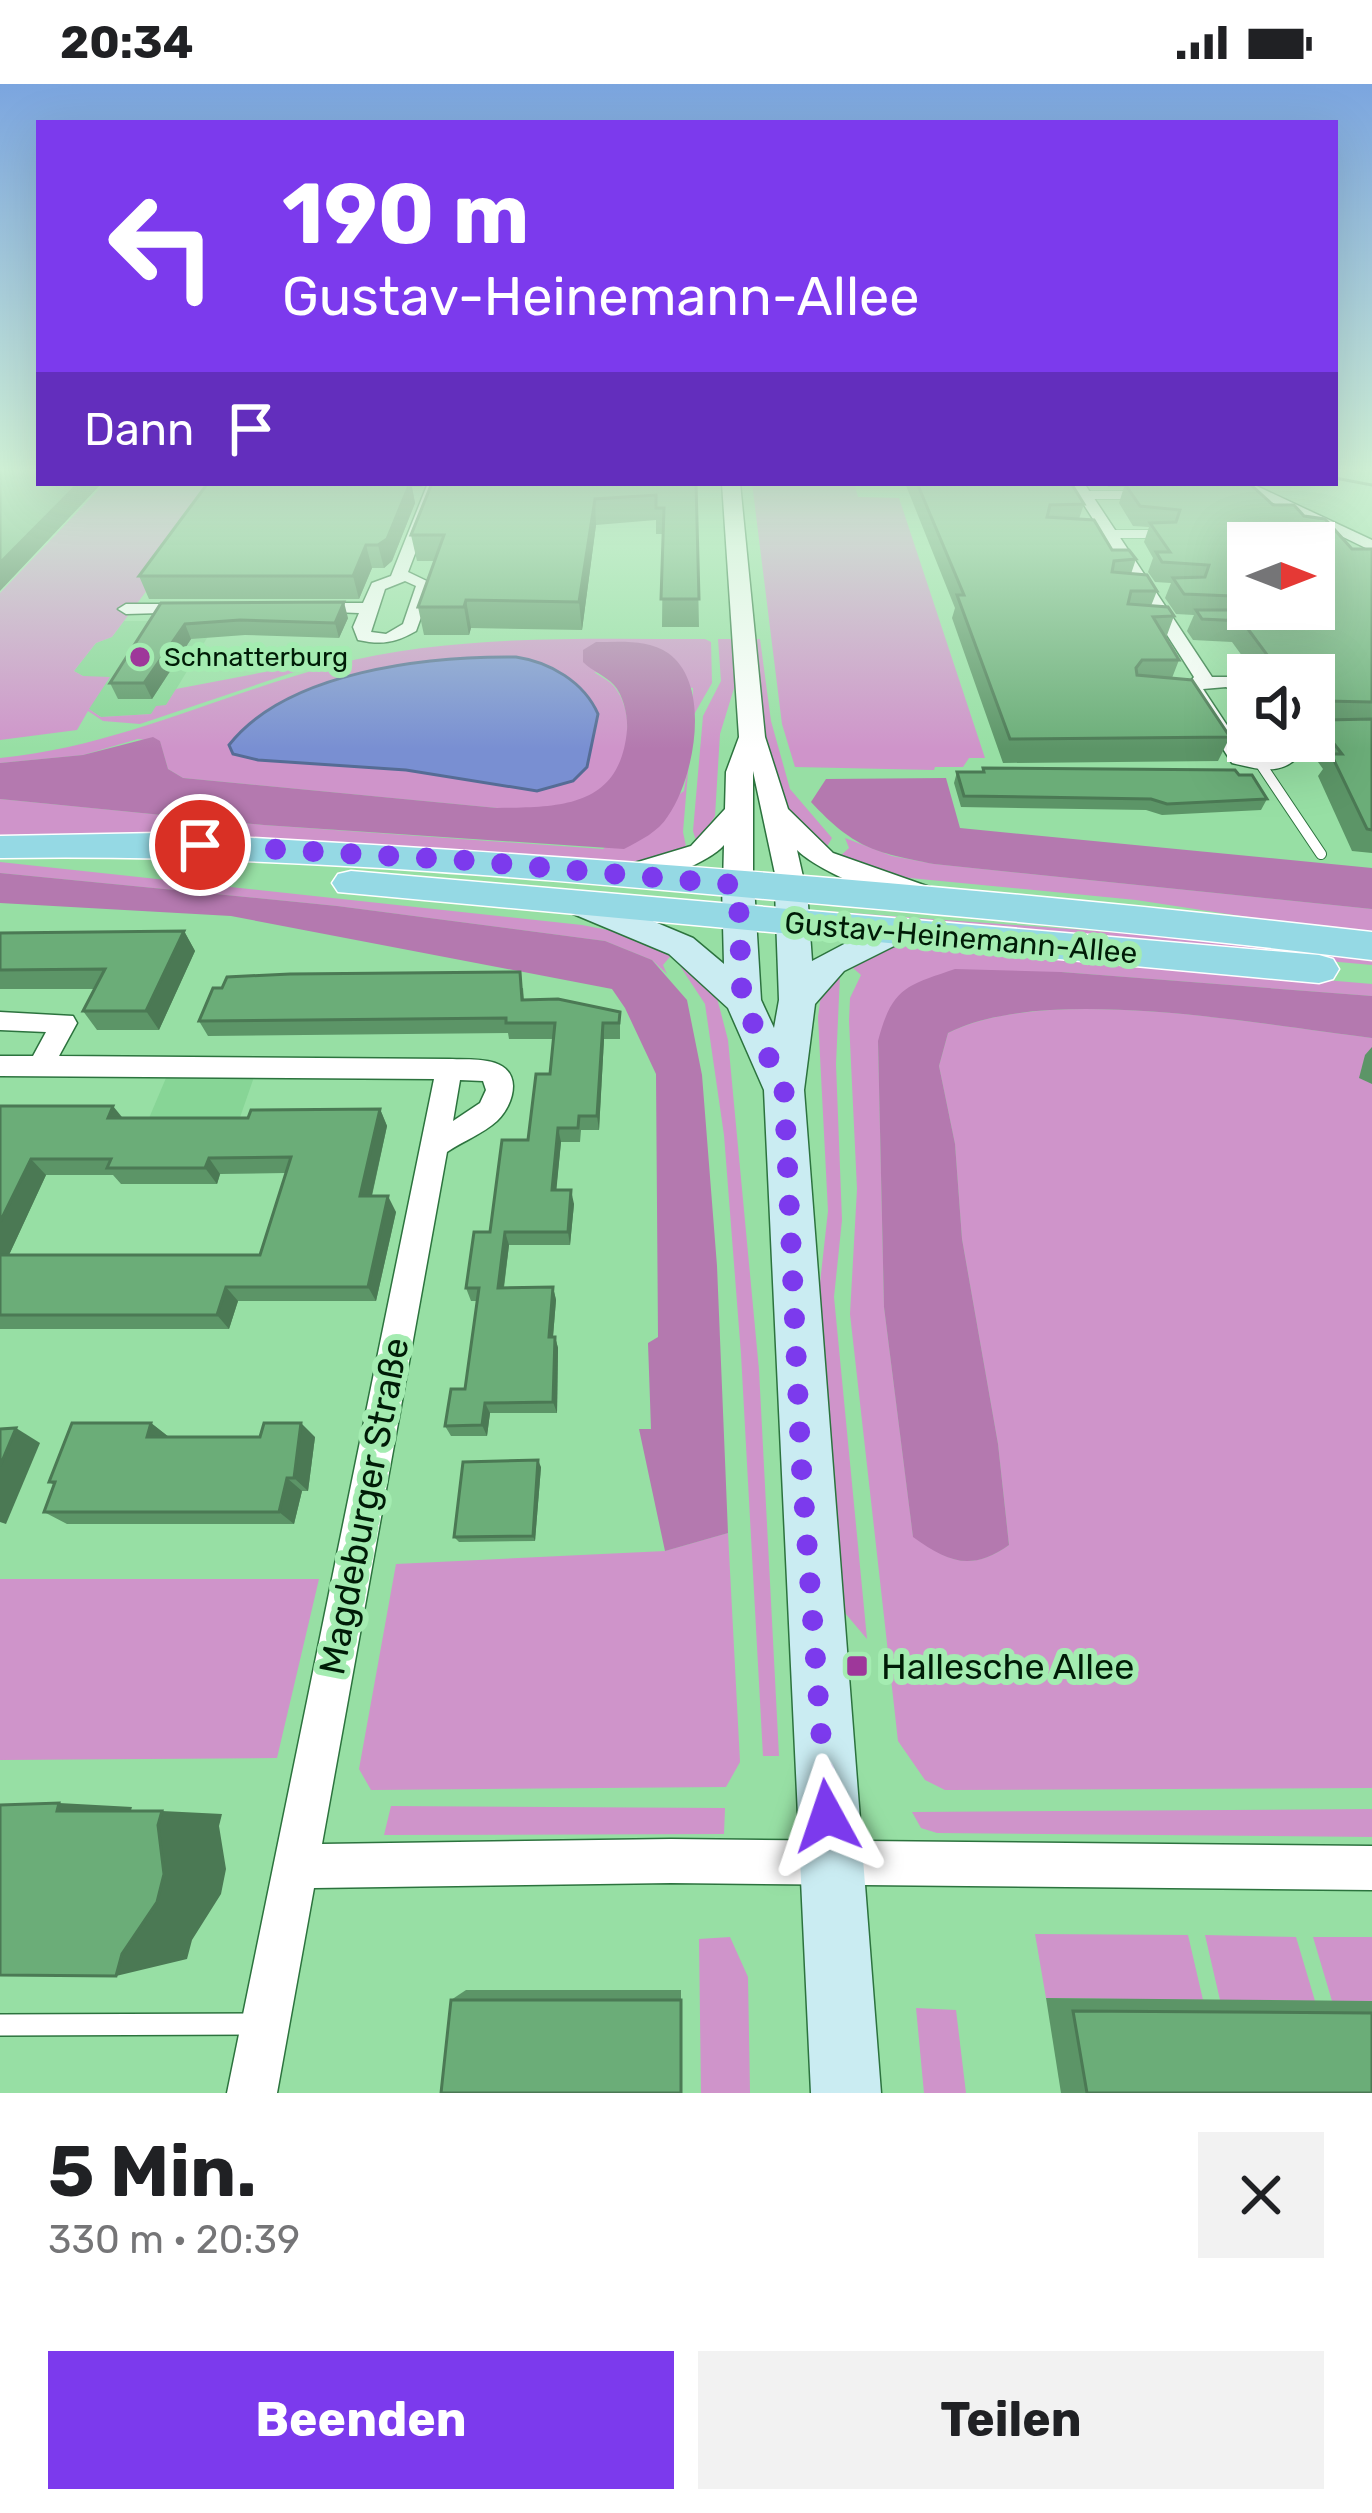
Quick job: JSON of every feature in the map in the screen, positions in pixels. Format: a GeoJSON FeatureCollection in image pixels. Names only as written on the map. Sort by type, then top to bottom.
{"type":"FeatureCollection","features":[{"type":"Feature","properties":{"kind":"main road","name":"Gustav-Heinemann-Allee"},"geometry":{"type":"LineString","coordinates":[[50,850],[159,844],[282,848],[628,875],[738,902]]}},
{"type":"Feature","properties":{"kind":"main road","name":"Gustav-Heinemann-Allee"},"geometry":{"type":"LineString","coordinates":[[0,847],[143,865],[583,905],[939,902],[1372,946]]}},
{"type":"Feature","properties":{"kind":"main road"},"geometry":{"type":"LineString","coordinates":[[738,902],[742,1000],[784,1090]]}},
{"type":"Feature","properties":{"kind":"main road"},"geometry":{"type":"LineString","coordinates":[[583,905],[681,946],[742,1000]]}},
{"type":"Feature","properties":{"kind":"main road","name":"Gustav-Heinemann-Allee"},"geometry":{"type":"LineString","coordinates":[[794,906],[894,932],[1372,974]]}},
{"type":"Feature","properties":{"kind":"main road"},"geometry":{"type":"LineString","coordinates":[[794,906],[797,1000],[784,1090],[801,1462],[846,2093]]}},
{"type":"Feature","properties":{"kind":"main road"},"geometry":{"type":"LineString","coordinates":[[797,1000],[832,962],[894,932]]}},
{"type":"Feature","properties":{"kind":"street"},"geometry":{"type":"LineString","coordinates":[[399,576],[404,562]]}},
{"type":"Feature","properties":{"kind":"street"},"geometry":{"type":"LineString","coordinates":[[738,562],[752,737],[775,808],[794,906]]}},
{"type":"Feature","properties":{"kind":"street"},"geometry":{"type":"LineString","coordinates":[[1123,562],[1137,590],[1173,622],[1192,689],[1232,754],[1252,767],[1280,762]]}},
{"type":"Feature","properties":{"kind":"street"},"geometry":{"type":"LineString","coordinates":[[399,576],[416,577],[425,584],[408,630],[388,639],[364,636],[360,631],[380,584],[399,576]]}},
{"type":"Feature","properties":{"kind":"street"},"geometry":{"type":"LineString","coordinates":[[290,608],[369,608]]}},
{"type":"Feature","properties":{"kind":"street"},"geometry":{"type":"LineString","coordinates":[[127,609],[204,609]]}},
{"type":"Feature","properties":{"kind":"street"},"geometry":{"type":"LineString","coordinates":[[1192,689],[1227,683]]}},
{"type":"Feature","properties":{"kind":"street"},"geometry":{"type":"LineString","coordinates":[[738,902],[739,772],[752,737]]}},
{"type":"Feature","properties":{"kind":"street"},"geometry":{"type":"LineString","coordinates":[[775,808],[791,832],[823,860],[939,902]]}},
{"type":"Feature","properties":{"kind":"street"},"geometry":{"type":"LineString","coordinates":[[628,875],[701,853],[737,812]]}},
{"type":"Feature","properties":{"kind":"street"},"geometry":{"type":"LineString","coordinates":[[3,1028],[64,1024],[41,1066]]}},
{"type":"Feature","properties":{"kind":"street"},"geometry":{"type":"LineString","coordinates":[[0,1066],[449,1069],[488,1071],[498,1077],[502,1090],[497,1106],[485,1118],[466,1122],[434,1146]]}},
{"type":"Feature","properties":{"kind":"street","name":"Magdeburger Straße"},"geometry":{"type":"LineString","coordinates":[[252,2093],[449,1069]]}},
{"type":"Feature","properties":{"kind":"street"},"geometry":{"type":"LineString","coordinates":[[295,1865],[831,1862],[1372,1868]]}},
{"type":"Feature","properties":{"kind":"lane"},"geometry":{"type":"LineString","coordinates":[[1137,590],[1170,590]]}},
{"type":"Feature","properties":{"kind":"lane"},"geometry":{"type":"LineString","coordinates":[[1146,622],[1173,622]]}},
{"type":"Feature","properties":{"kind":"lane"},"geometry":{"type":"LineString","coordinates":[[1252,767],[1321,854]]}},
{"type":"Feature","properties":{"kind":"lane"},"geometry":{"type":"LineString","coordinates":[[0,2025],[266,2024]]}},
{"type":"Feature","properties":{"kind":"shaded area"},"geometry":{"type":"Polygon","coordinates":[[[30,562],[168,562],[112,637],[96,643],[74,671],[110,677],[89,709],[101,717],[151,714],[156,706],[166,705],[176,689],[333,659],[140,724],[103,721],[88,711],[77,730],[0,740],[0,593],[30,562]]]}},
{"type":"Feature","properties":{"kind":"shaded area"},"geometry":{"type":"Polygon","coordinates":[[[762,562],[920,562],[985,758],[969,758],[963,767],[934,770],[795,767],[782,724],[762,562]]]}},
{"type":"Feature","properties":{"kind":"shaded area","name":"Schnatterburg"},"geometry":{"type":"Polygon","coordinates":[[[124,621],[161,621],[210,633],[166,706],[151,714],[101,717],[89,709],[83,676],[74,671],[96,643],[112,637],[124,621]]]}},
{"type":"Feature","properties":{"kind":"shaded area"},"geometry":{"type":"Polygon","coordinates":[[[718,639],[735,639],[735,685],[720,734],[715,816],[697,844],[693,831],[703,716],[721,681],[718,639]]]}},
{"type":"Feature","properties":{"kind":"shaded area"},"geometry":{"type":"Polygon","coordinates":[[[750,639],[760,639],[771,721],[790,789],[832,838],[825,850],[797,824],[779,786],[750,639]]]}},
{"type":"Feature","properties":{"kind":"shaded area"},"geometry":{"type":"Polygon","coordinates":[[[518,640],[711,642],[712,683],[692,718],[693,688],[594,672],[614,686],[623,702],[625,748],[603,788],[569,805],[497,808],[183,778],[168,769],[160,742],[138,739],[83,755],[0,763],[0,758],[86,743],[291,677],[378,655],[518,640]]]}},
{"type":"Feature","properties":{"kind":"shaded area"},"geometry":{"type":"Polygon","coordinates":[[[596,642],[643,643],[668,653],[682,667],[694,708],[691,755],[678,799],[659,827],[624,849],[264,825],[0,799],[0,763],[83,755],[153,737],[160,741],[168,769],[183,778],[497,808],[583,798],[613,775],[627,725],[625,707],[611,682],[583,662],[583,650],[596,642]]]}},
{"type":"Feature","properties":{"kind":"shaded area"},"geometry":{"type":"Polygon","coordinates":[[[689,760],[683,832],[687,851],[655,862],[316,841],[0,835],[0,799],[264,825],[603,849],[684,791],[689,760]]]}},
{"type":"Feature","properties":{"kind":"shaded area"},"geometry":{"type":"Polygon","coordinates":[[[946,778],[960,828],[1372,868],[1372,909],[934,864],[866,846],[811,802],[826,779],[946,778]]]}},
{"type":"Feature","properties":{"kind":"shaded area"},"geometry":{"type":"Polygon","coordinates":[[[845,838],[892,856],[934,864],[1372,909],[1372,936],[1136,900],[889,876],[838,858],[849,848],[845,838]]]}},
{"type":"Feature","properties":{"kind":"shaded area"},"geometry":{"type":"Polygon","coordinates":[[[0,862],[582,925],[623,933],[674,952],[663,965],[667,974],[652,960],[605,941],[337,906],[0,873],[0,862]]]}},
{"type":"Feature","properties":{"kind":"shaded area"},"geometry":{"type":"Polygon","coordinates":[[[0,873],[337,906],[605,941],[652,960],[687,1000],[702,1075],[717,1266],[728,1533],[665,1551],[639,1429],[651,1429],[648,1343],[658,1337],[656,1074],[612,989],[231,916],[0,903],[0,873]]]}},
{"type":"Feature","properties":{"kind":"shaded area"},"geometry":{"type":"Polygon","coordinates":[[[825,911],[1304,949],[1372,956],[1372,965],[825,915],[825,911]]]}},
{"type":"Feature","properties":{"kind":"shaded area"},"geometry":{"type":"Polygon","coordinates":[[[930,946],[1372,984],[1372,996],[1061,972],[878,1041],[884,1307],[913,1536],[949,1557],[971,1561],[1009,1545],[998,1444],[962,1239],[955,1144],[939,1066],[948,1033],[990,1018],[1096,1009],[1372,1038],[1372,1788],[945,1790],[925,1780],[898,1741],[850,1314],[857,1189],[849,1021],[850,998],[861,975],[846,962],[888,947],[930,946]]]}},
{"type":"Feature","properties":{"kind":"shaded area"},"geometry":{"type":"Polygon","coordinates":[[[686,959],[717,998],[728,1040],[759,1370],[779,1756],[763,1756],[724,1135],[705,1004],[680,966],[686,959]]]}},
{"type":"Feature","properties":{"kind":"shaded area"},"geometry":{"type":"Polygon","coordinates":[[[955,969],[1061,972],[1372,996],[1372,1038],[1096,1009],[990,1018],[948,1033],[939,1066],[955,1144],[962,1239],[998,1444],[1009,1545],[971,1561],[949,1558],[913,1537],[884,1307],[878,1041],[895,999],[912,985],[955,969]]]}},
{"type":"Feature","properties":{"kind":"shaded area"},"geometry":{"type":"Polygon","coordinates":[[[840,975],[836,1064],[842,1220],[834,1297],[867,1639],[845,1613],[818,1301],[828,1211],[818,1017],[821,995],[840,975]]]}},
{"type":"Feature","properties":{"kind":"shaded area"},"geometry":{"type":"Polygon","coordinates":[[[254,1077],[217,1184],[121,1184],[166,1078],[254,1077]]]}},
{"type":"Feature","properties":{"kind":"shaded area"},"geometry":{"type":"Polygon","coordinates":[[[728,1533],[740,1762],[726,1787],[371,1790],[359,1769],[396,1564],[665,1551],[728,1533]]]}},
{"type":"Feature","properties":{"kind":"shaded area"},"geometry":{"type":"Polygon","coordinates":[[[0,1579],[319,1579],[277,1758],[0,1760],[0,1579]]]}},
{"type":"Feature","properties":{"kind":"shaded area"},"geometry":{"type":"Polygon","coordinates":[[[391,1806],[725,1808],[724,1834],[384,1835],[391,1806]]]}},
{"type":"Feature","properties":{"kind":"shaded area"},"geometry":{"type":"Polygon","coordinates":[[[1372,1809],[1372,1837],[937,1833],[921,1828],[912,1812],[1372,1809]]]}},
{"type":"Feature","properties":{"kind":"shaded area"},"geometry":{"type":"Polygon","coordinates":[[[1035,1934],[1188,1935],[1203,2000],[1046,1998],[1035,1934]]]}},
{"type":"Feature","properties":{"kind":"shaded area"},"geometry":{"type":"Polygon","coordinates":[[[1205,1935],[1296,1937],[1315,2001],[1220,2000],[1205,1935]]]}},
{"type":"Feature","properties":{"kind":"shaded area"},"geometry":{"type":"Polygon","coordinates":[[[730,1937],[748,1977],[750,2093],[701,2093],[699,1939],[730,1937]]]}},
{"type":"Feature","properties":{"kind":"shaded area"},"geometry":{"type":"Polygon","coordinates":[[[1313,1937],[1372,1937],[1372,2002],[1332,2001],[1313,1937]]]}},
{"type":"Feature","properties":{"kind":"shaded area"},"geometry":{"type":"Polygon","coordinates":[[[916,2008],[956,2010],[966,2093],[924,2093],[916,2008]]]}},
{"type":"Feature","properties":{"kind":"water"},"geometry":{"type":"Polygon","coordinates":[[[516,657],[564,675],[584,692],[598,714],[587,767],[573,781],[537,791],[406,770],[258,760],[233,754],[229,745],[254,720],[322,684],[401,665],[516,657]]]}},
{"type":"Feature","properties":{"kind":"building"},"geometry":{"type":"Polygon","coordinates":[[[150,562],[359,562],[353,576],[139,576],[150,562]]]}},
{"type":"Feature","properties":{"kind":"building"},"geometry":{"type":"Polygon","coordinates":[[[434,562],[585,562],[579,602],[466,600],[464,607],[418,607],[434,562]]]}},
{"type":"Feature","properties":{"kind":"building"},"geometry":{"type":"Polygon","coordinates":[[[662,562],[698,562],[699,599],[661,599],[662,562]]]}},
{"type":"Feature","properties":{"kind":"building"},"geometry":{"type":"Polygon","coordinates":[[[950,562],[1114,562],[1112,572],[1147,575],[1157,591],[1131,591],[1128,604],[1168,607],[1174,616],[1153,617],[1179,660],[1142,660],[1137,675],[1192,680],[1227,737],[1010,739],[957,595],[964,595],[950,562]]]}},
{"type":"Feature","properties":{"kind":"building"},"geometry":{"type":"Polygon","coordinates":[[[1162,562],[1227,562],[1227,596],[1184,594],[1173,578],[1205,577],[1209,565],[1162,562]]]}},
{"type":"Feature","properties":{"kind":"building"},"geometry":{"type":"Polygon","coordinates":[[[1335,562],[1372,562],[1372,702],[1335,701],[1335,654],[1266,654],[1249,630],[1335,630],[1335,562]]]}},
{"type":"Feature","properties":{"kind":"building"},"geometry":{"type":"Polygon","coordinates":[[[344,602],[335,623],[240,620],[185,624],[144,683],[110,683],[161,603],[344,602]]]}},
{"type":"Feature","properties":{"kind":"building"},"geometry":{"type":"Polygon","coordinates":[[[1196,610],[1227,610],[1227,620],[1202,619],[1196,610]]]}},
{"type":"Feature","properties":{"kind":"building"},"geometry":{"type":"Polygon","coordinates":[[[1372,719],[1372,830],[1367,829],[1335,762],[1335,754],[1342,754],[1335,745],[1335,720],[1372,719]]]}},
{"type":"Feature","properties":{"kind":"building"},"geometry":{"type":"Polygon","coordinates":[[[983,768],[1235,770],[1239,775],[1252,775],[1267,799],[1167,804],[1151,799],[964,796],[957,772],[984,772],[983,768]]]}},
{"type":"Feature","properties":{"kind":"building"},"geometry":{"type":"Polygon","coordinates":[[[184,931],[146,1011],[83,1011],[105,969],[0,970],[0,933],[184,931]]]}},
{"type":"Feature","properties":{"kind":"building"},"geometry":{"type":"Polygon","coordinates":[[[520,972],[522,1000],[558,999],[620,1012],[619,1023],[603,1023],[597,1116],[579,1116],[578,1128],[558,1128],[552,1190],[571,1190],[568,1232],[505,1232],[498,1288],[553,1287],[549,1337],[555,1337],[553,1402],[485,1403],[482,1425],[445,1426],[451,1389],[465,1389],[479,1288],[466,1288],[474,1232],[490,1232],[502,1140],[528,1140],[536,1074],[550,1074],[555,1023],[506,1023],[506,1018],[199,1021],[213,988],[222,988],[227,977],[520,972]]]}},
{"type":"Feature","properties":{"kind":"building"},"geometry":{"type":"Polygon","coordinates":[[[0,1106],[113,1106],[108,1118],[248,1118],[251,1110],[380,1109],[360,1196],[388,1196],[368,1287],[226,1287],[217,1315],[0,1315],[0,1255],[260,1255],[291,1157],[209,1158],[205,1168],[107,1168],[111,1159],[31,1159],[0,1222],[0,1106]]]}},
{"type":"Feature","properties":{"kind":"building"},"geometry":{"type":"Polygon","coordinates":[[[72,1423],[151,1423],[147,1437],[260,1437],[264,1423],[301,1423],[294,1478],[287,1478],[279,1512],[44,1512],[55,1482],[49,1482],[72,1423]]]}},
{"type":"Feature","properties":{"kind":"building"},"geometry":{"type":"Polygon","coordinates":[[[16,1428],[0,1466],[0,1429],[16,1428]]]}},
{"type":"Feature","properties":{"kind":"building"},"geometry":{"type":"Polygon","coordinates":[[[538,1460],[533,1536],[454,1537],[463,1462],[538,1460]]]}},
{"type":"Feature","properties":{"kind":"building"},"geometry":{"type":"Polygon","coordinates":[[[59,1803],[57,1811],[162,1811],[158,1825],[164,1874],[157,1902],[122,1954],[116,1976],[0,1975],[0,1805],[59,1803]]]}},
{"type":"Feature","properties":{"kind":"building"},"geometry":{"type":"Polygon","coordinates":[[[451,2000],[681,2000],[681,2093],[441,2093],[451,2000]]]}},
{"type":"Feature","properties":{"kind":"building"},"geometry":{"type":"Polygon","coordinates":[[[1073,2011],[1372,2013],[1372,2093],[1087,2093],[1073,2011]]]}},
{"type":"Feature","properties":{"kind":"place","name":"Schnatterburg"},"geometry":{"type":"Point","coordinates":[140,657]}},
{"type":"Feature","properties":{"kind":"place","name":"Hallesche Allee"},"geometry":{"type":"Point","coordinates":[857,1666]}},
{"type":"Feature","properties":{"kind":"route"},"geometry":{"type":"LineString","coordinates":[[200,845],[460,860],[738,885],[742,1000],[784,1090],[801,1462],[827,1816]]}}]}
